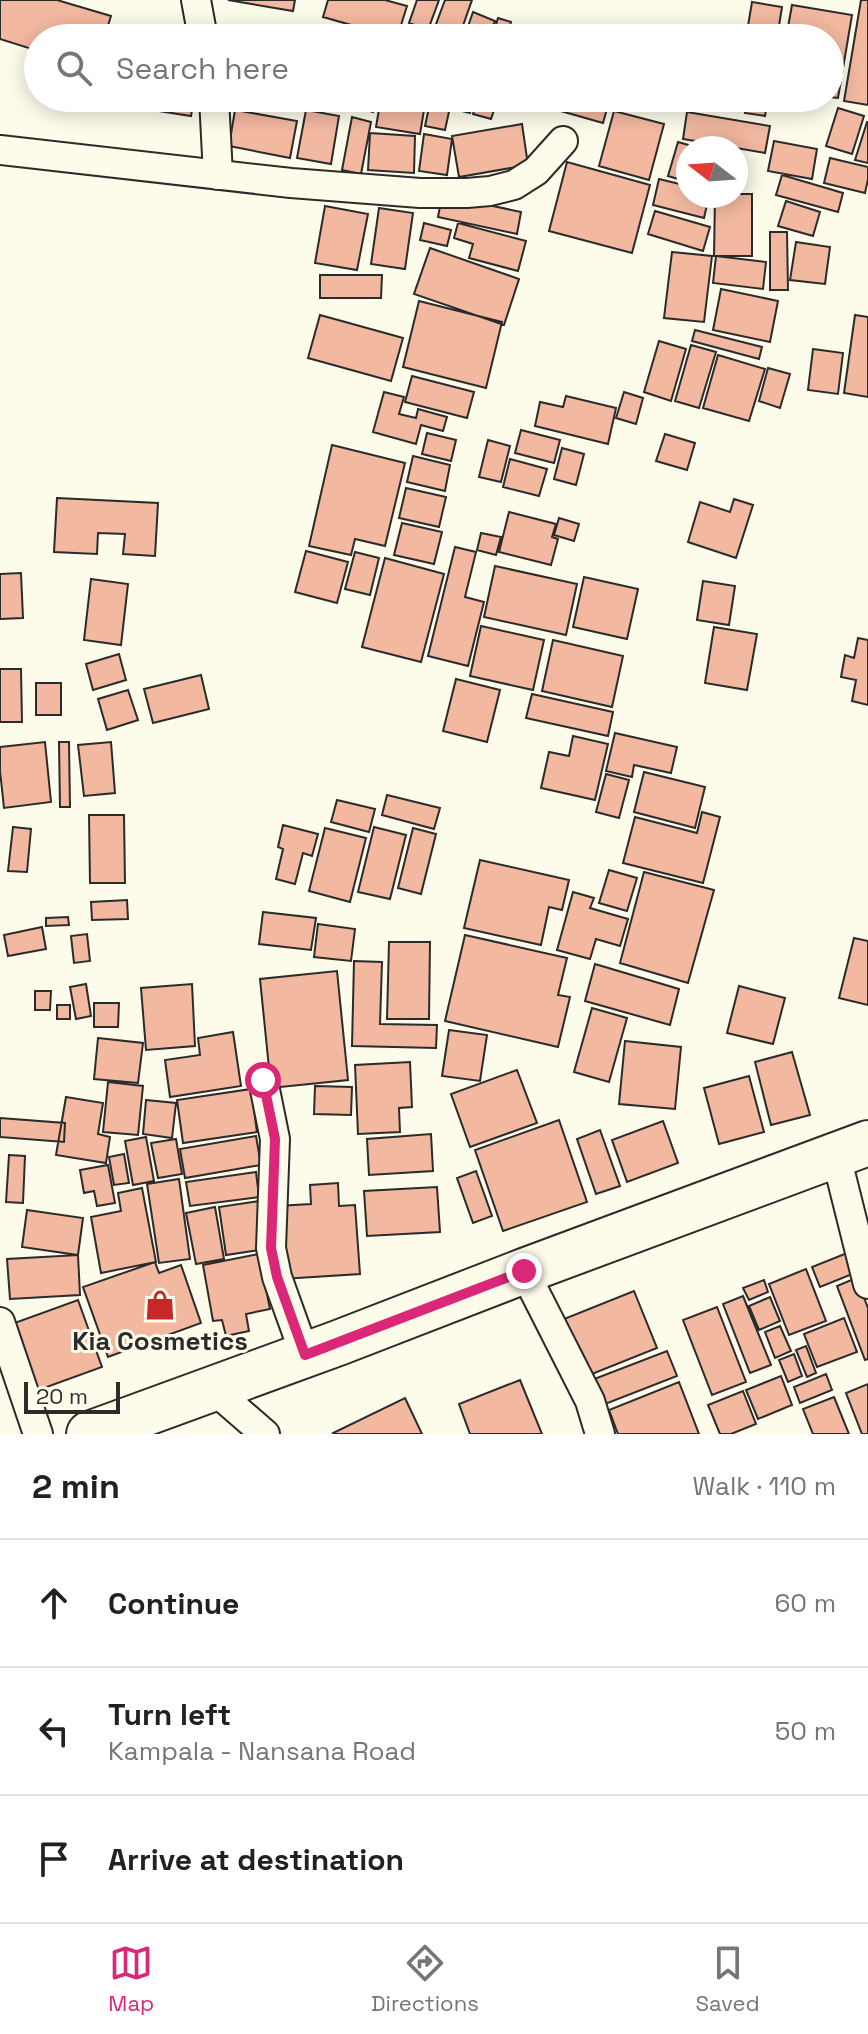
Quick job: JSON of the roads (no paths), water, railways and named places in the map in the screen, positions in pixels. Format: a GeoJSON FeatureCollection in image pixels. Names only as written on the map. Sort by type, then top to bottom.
{"type":"FeatureCollection","features":[{"type":"Feature","properties":{"kind":"main road"},"geometry":{"type":"LineString","coordinates":[[89,1434],[852,1150]]}},
{"type":"Feature","properties":{"kind":"street"},"geometry":{"type":"LineString","coordinates":[[196,0],[200,24]]}},
{"type":"Feature","properties":{"kind":"street"},"geometry":{"type":"LineString","coordinates":[[215,112],[218,175]]}},
{"type":"Feature","properties":{"kind":"street"},"geometry":{"type":"LineString","coordinates":[[0,150],[218,175],[406,192],[490,191],[514,185],[536,171],[563,141]]}},
{"type":"Feature","properties":{"kind":"street"},"geometry":{"type":"LineString","coordinates":[[263,1080],[275,1139],[271,1248],[277,1277],[305,1355]]}},
{"type":"Feature","properties":{"kind":"street"},"geometry":{"type":"LineString","coordinates":[[852,1150],[868,1284]]}},
{"type":"Feature","properties":{"kind":"street"},"geometry":{"type":"LineString","coordinates":[[524,1271],[590,1401],[600,1434]]}},
{"type":"Feature","properties":{"kind":"street"},"geometry":{"type":"LineString","coordinates":[[0,1322],[38,1434]]}},
{"type":"Feature","properties":{"kind":"street"},"geometry":{"type":"LineString","coordinates":[[213,1389],[265,1434]]}},
{"type":"Feature","properties":{"kind":"place","name":"Kia Cosmetics"},"geometry":{"type":"Point","coordinates":[160,1305]}}]}
